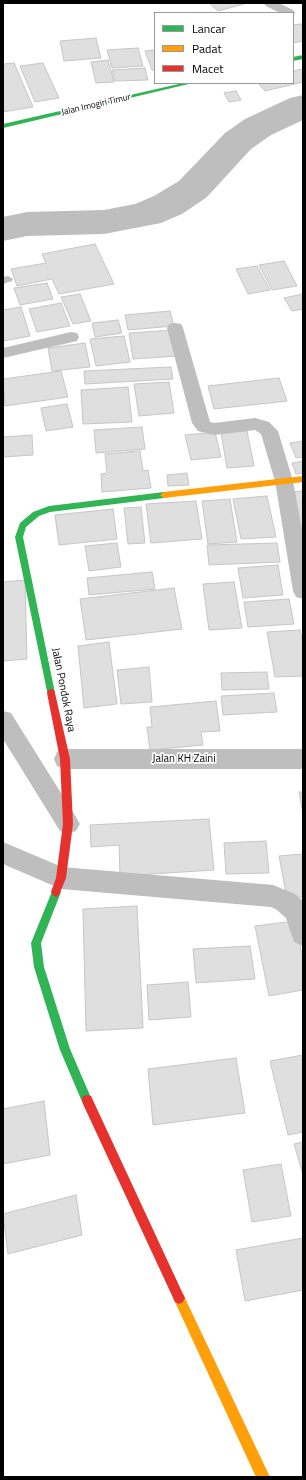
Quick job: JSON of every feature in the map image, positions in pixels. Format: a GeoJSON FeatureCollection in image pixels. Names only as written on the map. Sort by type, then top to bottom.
{"type":"FeatureCollection","features":[{"type":"Feature","properties":{"kind":"street"},"geometry":{"type":"LineString","coordinates":[[270,3],[287,12]]}},
{"type":"Feature","properties":{"kind":"street","name":"Jalan Imogiri Timur"},"geometry":{"type":"LineString","coordinates":[[3,126],[186,84]]}},
{"type":"Feature","properties":{"kind":"street"},"geometry":{"type":"LineString","coordinates":[[176,328],[202,425],[210,428],[255,424],[266,428],[272,439],[284,481],[303,590]]}},
{"type":"Feature","properties":{"kind":"street"},"geometry":{"type":"LineString","coordinates":[[3,353],[71,337]]}},
{"type":"Feature","properties":{"kind":"street"},"geometry":{"type":"LineString","coordinates":[[284,481],[303,479]]}},
{"type":"Feature","properties":{"kind":"street","name":"Jalan Pondok Raya"},"geometry":{"type":"LineString","coordinates":[[263,1477],[123,1180],[64,1050],[39,967],[36,943],[61,878],[68,824],[64,759],[19,537],[23,525],[36,514],[49,509],[284,481]]}},
{"type":"Feature","properties":{"kind":"street"},"geometry":{"type":"LineString","coordinates":[[3,720],[68,824]]}},
{"type":"Feature","properties":{"kind":"street","name":"Jalan KH Zaini"},"geometry":{"type":"LineString","coordinates":[[64,759],[303,759]]}},
{"type":"Feature","properties":{"kind":"street"},"geometry":{"type":"LineString","coordinates":[[3,853],[61,878],[273,896],[286,902],[295,910],[300,920],[303,934]]}},
{"type":"Feature","properties":{"kind":"building"},"geometry":{"type":"Polygon","coordinates":[[[209,3],[242,3],[244,4],[218,11],[209,3]]]}},
{"type":"Feature","properties":{"kind":"building"},"geometry":{"type":"Polygon","coordinates":[[[294,25],[303,25],[303,41],[294,43],[294,25]]]}},
{"type":"Feature","properties":{"kind":"building"},"geometry":{"type":"Polygon","coordinates":[[[96,38],[101,58],[64,61],[60,41],[96,38]]]}},
{"type":"Feature","properties":{"kind":"building"},"geometry":{"type":"Polygon","coordinates":[[[138,48],[143,66],[112,68],[107,50],[138,48]]]}},
{"type":"Feature","properties":{"kind":"building"},"geometry":{"type":"Polygon","coordinates":[[[154,50],[154,70],[152,70],[145,51],[154,50]]]}},
{"type":"Feature","properties":{"kind":"building"},"geometry":{"type":"Polygon","coordinates":[[[108,60],[114,82],[96,83],[91,62],[108,60]]]}},
{"type":"Feature","properties":{"kind":"building"},"geometry":{"type":"Polygon","coordinates":[[[14,63],[33,107],[3,112],[3,64],[14,63]]]}},
{"type":"Feature","properties":{"kind":"building"},"geometry":{"type":"Polygon","coordinates":[[[43,63],[59,98],[35,102],[20,66],[43,63]]]}},
{"type":"Feature","properties":{"kind":"building"},"geometry":{"type":"Polygon","coordinates":[[[145,68],[148,80],[115,81],[112,70],[145,68]]]}},
{"type":"Feature","properties":{"kind":"building"},"geometry":{"type":"Polygon","coordinates":[[[303,69],[303,82],[265,91],[259,84],[294,84],[294,71],[303,69]]]}},
{"type":"Feature","properties":{"kind":"building"},"geometry":{"type":"Polygon","coordinates":[[[236,91],[241,100],[229,102],[224,93],[236,91]]]}},
{"type":"Feature","properties":{"kind":"building"},"geometry":{"type":"Polygon","coordinates":[[[95,244],[114,284],[59,294],[52,279],[17,286],[11,269],[46,263],[42,254],[95,244]]]}},
{"type":"Feature","properties":{"kind":"building"},"geometry":{"type":"Polygon","coordinates":[[[284,261],[297,286],[272,290],[259,265],[284,261]]]}},
{"type":"Feature","properties":{"kind":"building"},"geometry":{"type":"Polygon","coordinates":[[[257,266],[270,290],[248,294],[236,269],[257,266]]]}},
{"type":"Feature","properties":{"kind":"building"},"geometry":{"type":"Polygon","coordinates":[[[47,283],[53,299],[20,305],[14,288],[47,283]]]}},
{"type":"Feature","properties":{"kind":"building"},"geometry":{"type":"Polygon","coordinates":[[[80,294],[91,321],[73,324],[61,297],[80,294]]]}},
{"type":"Feature","properties":{"kind":"building"},"geometry":{"type":"Polygon","coordinates":[[[303,294],[303,309],[292,311],[284,298],[303,294]]]}},
{"type":"Feature","properties":{"kind":"building"},"geometry":{"type":"Polygon","coordinates":[[[61,303],[70,326],[37,332],[29,309],[61,303]]]}},
{"type":"Feature","properties":{"kind":"building"},"geometry":{"type":"Polygon","coordinates":[[[21,307],[30,336],[3,341],[3,310],[21,307]]]}},
{"type":"Feature","properties":{"kind":"building"},"geometry":{"type":"Polygon","coordinates":[[[170,311],[174,326],[128,330],[125,315],[170,311]]]}},
{"type":"Feature","properties":{"kind":"building"},"geometry":{"type":"Polygon","coordinates":[[[118,320],[122,333],[95,337],[92,323],[118,320]]]}},
{"type":"Feature","properties":{"kind":"building"},"geometry":{"type":"Polygon","coordinates":[[[173,330],[178,356],[133,359],[129,333],[173,330]]]}},
{"type":"Feature","properties":{"kind":"building"},"geometry":{"type":"Polygon","coordinates":[[[124,336],[130,362],[96,366],[90,339],[124,336]]]}},
{"type":"Feature","properties":{"kind":"building"},"geometry":{"type":"Polygon","coordinates":[[[85,343],[90,367],[52,371],[48,348],[85,343]]]}},
{"type":"Feature","properties":{"kind":"building"},"geometry":{"type":"Polygon","coordinates":[[[171,367],[173,379],[85,384],[84,371],[171,367]]]}},
{"type":"Feature","properties":{"kind":"building"},"geometry":{"type":"Polygon","coordinates":[[[61,371],[68,397],[5,406],[3,379],[61,371]]]}},
{"type":"Feature","properties":{"kind":"building"},"geometry":{"type":"Polygon","coordinates":[[[279,378],[287,401],[214,409],[208,386],[279,378]]]}},
{"type":"Feature","properties":{"kind":"building"},"geometry":{"type":"Polygon","coordinates":[[[169,382],[174,413],[139,416],[134,384],[169,382]]]}},
{"type":"Feature","properties":{"kind":"building"},"geometry":{"type":"Polygon","coordinates":[[[128,387],[132,422],[83,424],[81,390],[128,387]]]}},
{"type":"Feature","properties":{"kind":"building"},"geometry":{"type":"Polygon","coordinates":[[[67,404],[73,427],[46,431],[41,408],[67,404]]]}},
{"type":"Feature","properties":{"kind":"building"},"geometry":{"type":"Polygon","coordinates":[[[142,427],[145,449],[96,453],[94,430],[142,427]]]}},
{"type":"Feature","properties":{"kind":"building"},"geometry":{"type":"Polygon","coordinates":[[[247,431],[254,466],[227,468],[221,433],[247,431]]]}},
{"type":"Feature","properties":{"kind":"building"},"geometry":{"type":"Polygon","coordinates":[[[215,432],[221,457],[191,460],[185,435],[215,432]]]}},
{"type":"Feature","properties":{"kind":"building"},"geometry":{"type":"Polygon","coordinates":[[[32,435],[33,455],[3,457],[3,437],[32,435]]]}},
{"type":"Feature","properties":{"kind":"building"},"geometry":{"type":"Polygon","coordinates":[[[303,441],[303,457],[296,458],[290,443],[303,441]]]}},
{"type":"Feature","properties":{"kind":"building"},"geometry":{"type":"Polygon","coordinates":[[[140,451],[143,471],[148,470],[151,488],[102,492],[101,474],[107,473],[105,454],[140,451]]]}},
{"type":"Feature","properties":{"kind":"building"},"geometry":{"type":"Polygon","coordinates":[[[303,461],[303,473],[296,474],[292,463],[303,461]]]}},
{"type":"Feature","properties":{"kind":"building"},"geometry":{"type":"Polygon","coordinates":[[[187,473],[189,485],[168,486],[167,475],[187,473]]]}},
{"type":"Feature","properties":{"kind":"building"},"geometry":{"type":"Polygon","coordinates":[[[303,491],[303,545],[291,492],[303,491]]]}},
{"type":"Feature","properties":{"kind":"building"},"geometry":{"type":"Polygon","coordinates":[[[267,496],[276,537],[241,539],[233,499],[267,496]]]}},
{"type":"Feature","properties":{"kind":"building"},"geometry":{"type":"Polygon","coordinates":[[[230,499],[237,542],[208,544],[202,501],[230,499]]]}},
{"type":"Feature","properties":{"kind":"building"},"geometry":{"type":"Polygon","coordinates":[[[196,501],[202,539],[151,543],[146,504],[196,501]]]}},
{"type":"Feature","properties":{"kind":"building"},"geometry":{"type":"Polygon","coordinates":[[[141,507],[145,543],[128,544],[124,508],[141,507]]]}},
{"type":"Feature","properties":{"kind":"building"},"geometry":{"type":"Polygon","coordinates":[[[113,509],[117,539],[59,545],[55,515],[113,509]]]}},
{"type":"Feature","properties":{"kind":"building"},"geometry":{"type":"Polygon","coordinates":[[[117,543],[121,567],[89,571],[85,546],[117,543]]]}},
{"type":"Feature","properties":{"kind":"building"},"geometry":{"type":"Polygon","coordinates":[[[277,543],[280,562],[209,565],[207,545],[277,543]]]}},
{"type":"Feature","properties":{"kind":"building"},"geometry":{"type":"Polygon","coordinates":[[[278,565],[283,595],[243,598],[238,568],[278,565]]]}},
{"type":"Feature","properties":{"kind":"building"},"geometry":{"type":"Polygon","coordinates":[[[152,572],[155,589],[89,595],[87,578],[152,572]]]}},
{"type":"Feature","properties":{"kind":"building"},"geometry":{"type":"Polygon","coordinates":[[[25,580],[27,659],[3,661],[3,582],[25,580]]]}},
{"type":"Feature","properties":{"kind":"building"},"geometry":{"type":"Polygon","coordinates":[[[234,582],[242,628],[209,630],[203,584],[234,582]]]}},
{"type":"Feature","properties":{"kind":"building"},"geometry":{"type":"Polygon","coordinates":[[[174,588],[182,629],[86,640],[80,599],[174,588]]]}},
{"type":"Feature","properties":{"kind":"building"},"geometry":{"type":"Polygon","coordinates":[[[289,599],[294,624],[248,627],[244,602],[289,599]]]}},
{"type":"Feature","properties":{"kind":"building"},"geometry":{"type":"Polygon","coordinates":[[[300,630],[303,644],[303,676],[275,677],[267,632],[300,630]]]}},
{"type":"Feature","properties":{"kind":"building"},"geometry":{"type":"Polygon","coordinates":[[[109,642],[117,704],[84,708],[78,646],[109,642]]]}},
{"type":"Feature","properties":{"kind":"building"},"geometry":{"type":"Polygon","coordinates":[[[149,667],[152,702],[121,704],[117,670],[149,667]]]}},
{"type":"Feature","properties":{"kind":"building"},"geometry":{"type":"Polygon","coordinates":[[[267,672],[269,689],[222,690],[221,673],[267,672]]]}},
{"type":"Feature","properties":{"kind":"building"},"geometry":{"type":"Polygon","coordinates":[[[274,693],[277,712],[223,715],[221,696],[274,693]]]}},
{"type":"Feature","properties":{"kind":"building"},"geometry":{"type":"Polygon","coordinates":[[[216,701],[220,731],[201,732],[203,745],[150,750],[147,727],[152,727],[150,707],[216,701]]]}},
{"type":"Feature","properties":{"kind":"building"},"geometry":{"type":"Polygon","coordinates":[[[299,792],[303,792],[303,814],[299,792]]]}},
{"type":"Feature","properties":{"kind":"building"},"geometry":{"type":"Polygon","coordinates":[[[209,819],[214,870],[120,876],[119,845],[91,847],[90,825],[209,819]]]}},
{"type":"Feature","properties":{"kind":"building"},"geometry":{"type":"Polygon","coordinates":[[[266,841],[269,873],[226,874],[224,843],[266,841]]]}},
{"type":"Feature","properties":{"kind":"building"},"geometry":{"type":"Polygon","coordinates":[[[303,854],[303,897],[287,898],[279,856],[303,854]]]}},
{"type":"Feature","properties":{"kind":"building"},"geometry":{"type":"Polygon","coordinates":[[[137,906],[143,1028],[86,1031],[83,909],[137,906]]]}},
{"type":"Feature","properties":{"kind":"building"},"geometry":{"type":"Polygon","coordinates":[[[294,921],[303,958],[303,990],[269,996],[255,926],[294,921]]]}},
{"type":"Feature","properties":{"kind":"building"},"geometry":{"type":"Polygon","coordinates":[[[250,946],[255,979],[196,983],[193,949],[250,946]]]}},
{"type":"Feature","properties":{"kind":"building"},"geometry":{"type":"Polygon","coordinates":[[[188,982],[191,1017],[149,1020],[147,985],[188,982]]]}},
{"type":"Feature","properties":{"kind":"building"},"geometry":{"type":"Polygon","coordinates":[[[303,1055],[303,1132],[288,1135],[270,1061],[303,1055]]]}},
{"type":"Feature","properties":{"kind":"building"},"geometry":{"type":"Polygon","coordinates":[[[236,1058],[245,1113],[153,1125],[148,1069],[236,1058]]]}},
{"type":"Feature","properties":{"kind":"building"},"geometry":{"type":"Polygon","coordinates":[[[44,1101],[50,1155],[3,1164],[3,1109],[44,1101]]]}},
{"type":"Feature","properties":{"kind":"building"},"geometry":{"type":"Polygon","coordinates":[[[303,1142],[303,1175],[294,1144],[303,1142]]]}},
{"type":"Feature","properties":{"kind":"building"},"geometry":{"type":"Polygon","coordinates":[[[281,1164],[291,1216],[252,1222],[243,1170],[281,1164]]]}},
{"type":"Feature","properties":{"kind":"building"},"geometry":{"type":"Polygon","coordinates":[[[76,1195],[82,1235],[8,1254],[3,1214],[76,1195]]]}},
{"type":"Feature","properties":{"kind":"building"},"geometry":{"type":"Polygon","coordinates":[[[303,1238],[303,1290],[245,1301],[236,1250],[303,1238]]]}},
{"type":"Feature","properties":{"kind":"waterway"},"geometry":{"type":"LineString","coordinates":[[3,229],[27,224],[104,222],[147,214],[168,205],[193,189],[238,141],[258,127],[303,106]]}},
{"type":"Feature","properties":{"kind":"traffic: fast"},"geometry":{"type":"LineString","coordinates":[[294,59],[303,57]]}},
{"type":"Feature","properties":{"kind":"traffic: fast"},"geometry":{"type":"LineString","coordinates":[[3,126],[186,84]]}},
{"type":"Feature","properties":{"kind":"traffic: fast"},"geometry":{"type":"LineString","coordinates":[[51,693],[19,537],[23,525],[36,514],[49,509],[164,495]]}},
{"type":"Feature","properties":{"kind":"traffic: fast"},"geometry":{"type":"LineString","coordinates":[[56,892],[36,943],[39,967],[65,1050],[87,1100]]}},
{"type":"Feature","properties":{"kind":"traffic: slow"},"geometry":{"type":"LineString","coordinates":[[164,495],[303,479]]}},
{"type":"Feature","properties":{"kind":"traffic: slow"},"geometry":{"type":"LineString","coordinates":[[179,1298],[263,1477]]}},
{"type":"Feature","properties":{"kind":"traffic: jam"},"geometry":{"type":"LineString","coordinates":[[51,693],[65,759],[68,824],[61,878],[56,892]]}},
{"type":"Feature","properties":{"kind":"traffic: jam"},"geometry":{"type":"LineString","coordinates":[[87,1100],[179,1298]]}}]}
